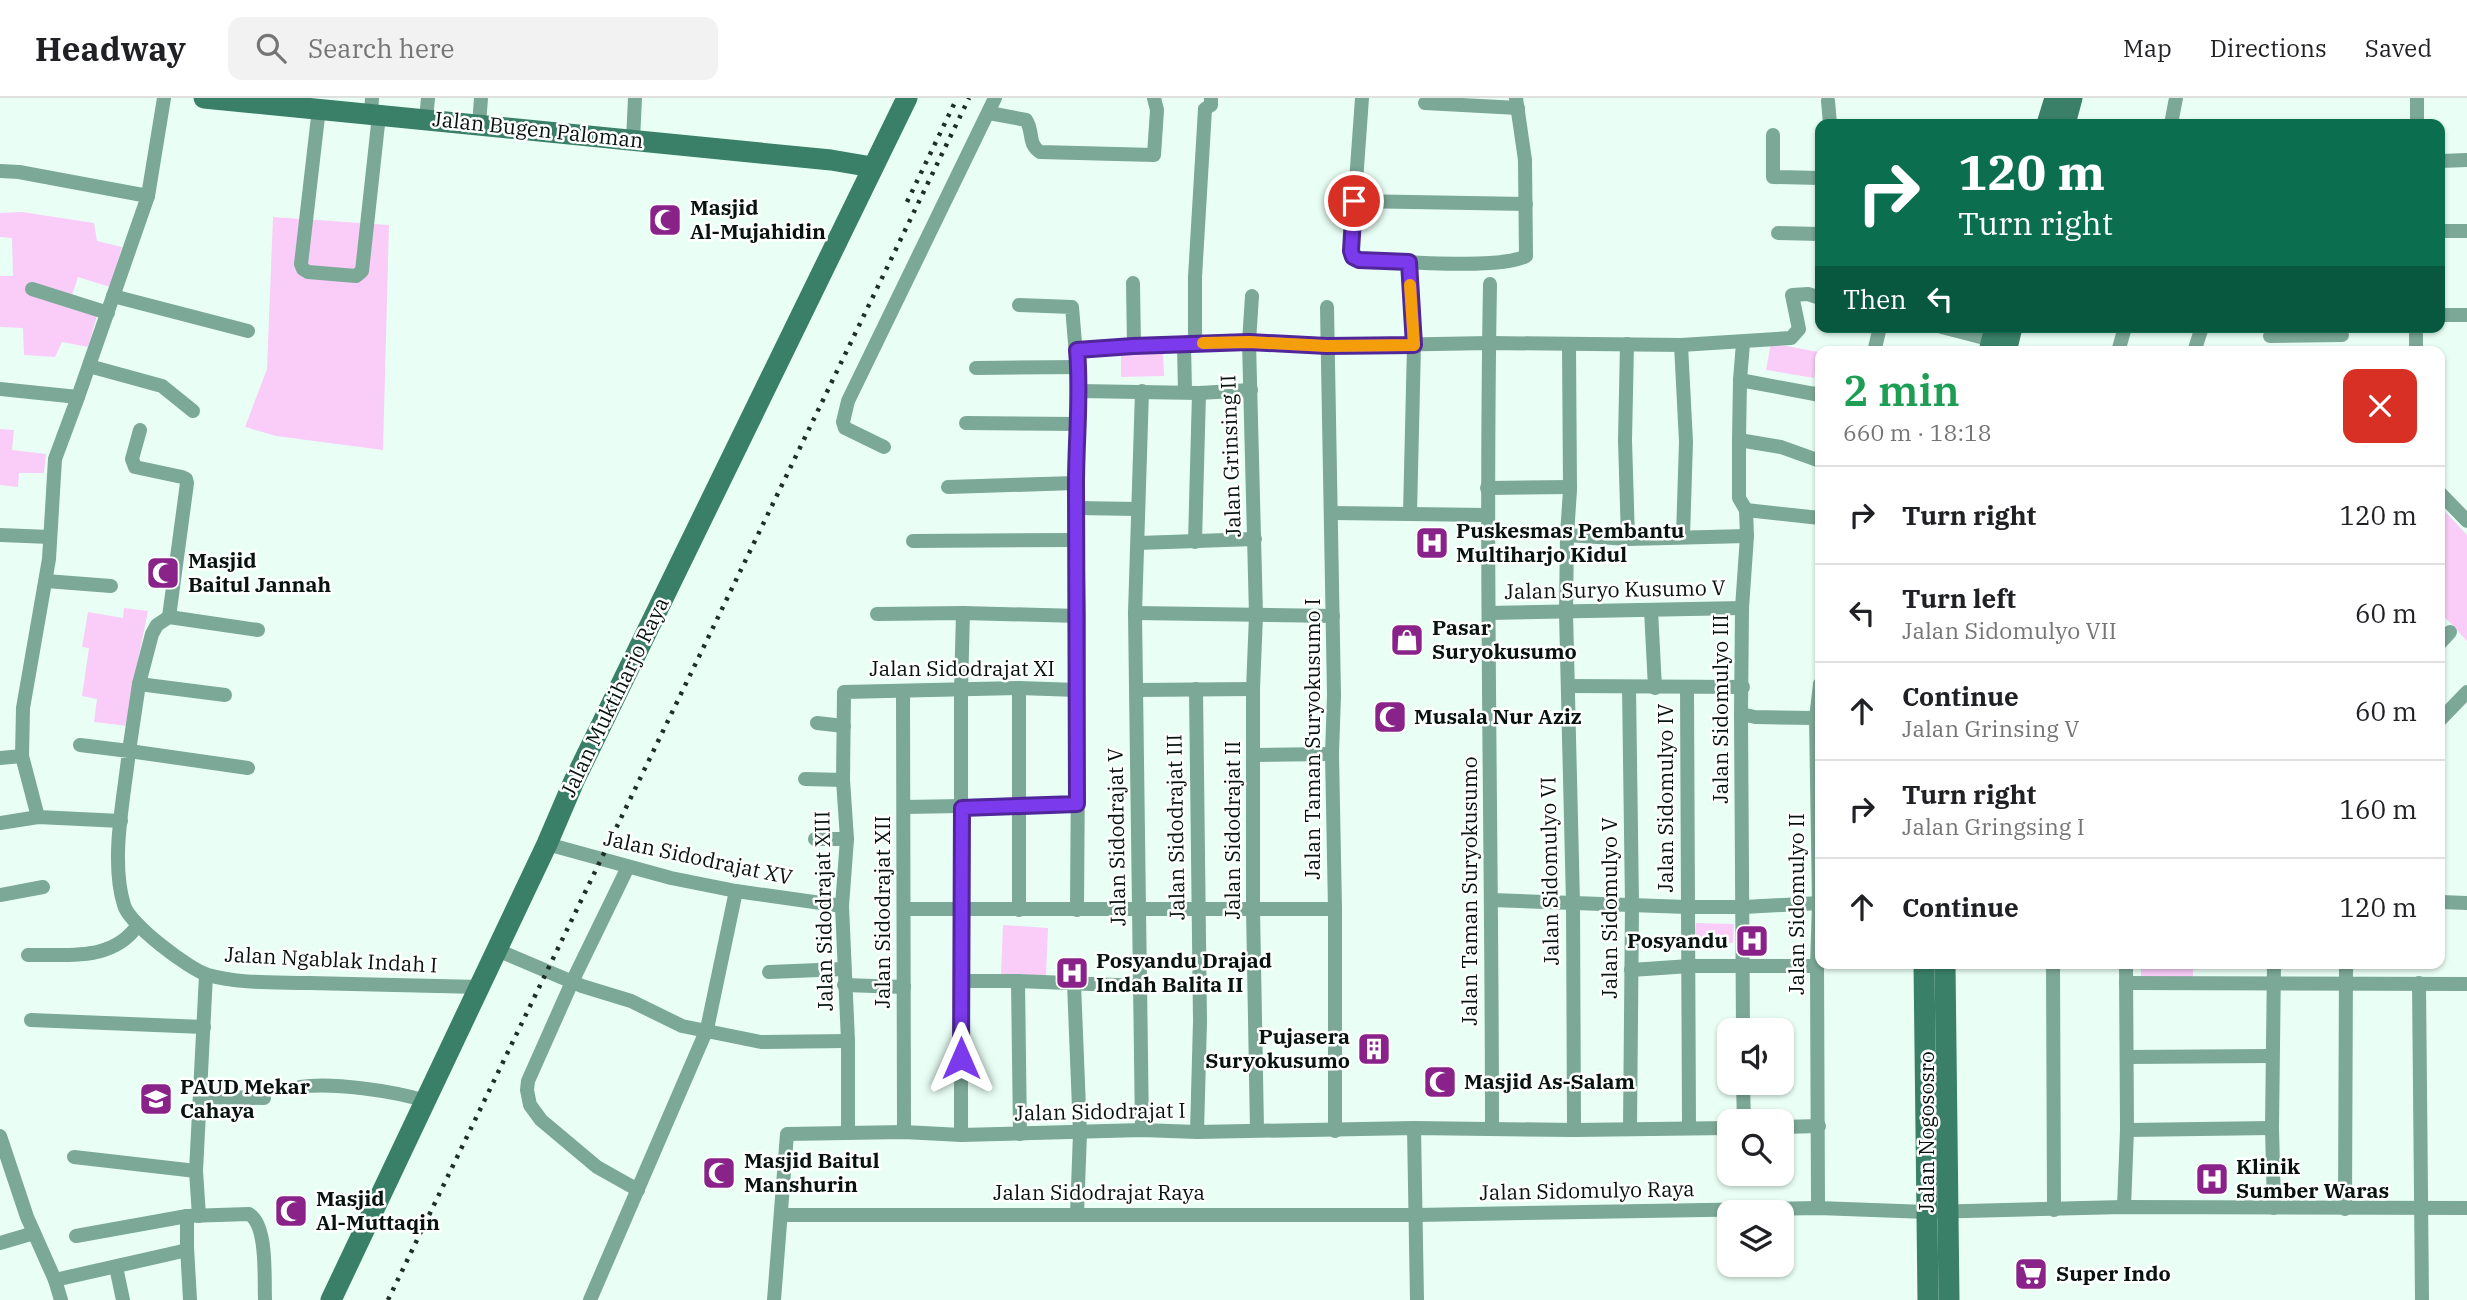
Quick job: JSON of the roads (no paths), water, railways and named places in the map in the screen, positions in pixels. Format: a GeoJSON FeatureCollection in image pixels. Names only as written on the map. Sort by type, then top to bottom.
{"type":"FeatureCollection","features":[{"type":"Feature","properties":{"kind":"street"},"geometry":{"type":"LineString","coordinates":[[38,817],[22,756],[23,708],[46,581],[55,459],[148,196],[164,98]]}},
{"type":"Feature","properties":{"kind":"street","name":"Jalan Bugen Paloman"},"geometry":{"type":"LineString","coordinates":[[204,98],[374,109],[427,109],[479,125],[831,159],[872,167]]}},
{"type":"Feature","properties":{"kind":"street"},"geometry":{"type":"LineString","coordinates":[[479,125],[481,98]]}},
{"type":"Feature","properties":{"kind":"street"},"geometry":{"type":"LineString","coordinates":[[633,140],[635,98]]}},
{"type":"Feature","properties":{"kind":"street","name":"Jalan Muktiharjo Raya"},"geometry":{"type":"LineString","coordinates":[[331,1300],[547,844],[574,781],[906,98]]}},
{"type":"Feature","properties":{"kind":"street"},"geometry":{"type":"LineString","coordinates":[[884,447],[845,428],[843,422],[848,401],[995,98]]}},
{"type":"Feature","properties":{"kind":"street"},"geometry":{"type":"LineString","coordinates":[[989,113],[1026,120],[1030,125],[1034,148],[1041,152],[1147,156],[1154,155],[1155,148],[1157,110],[1154,98]]}},
{"type":"Feature","properties":{"kind":"street"},"geometry":{"type":"LineString","coordinates":[[1195,541],[1189,344],[1205,108],[1211,105],[1211,98]]}},
{"type":"Feature","properties":{"kind":"street"},"geometry":{"type":"LineString","coordinates":[[1362,98],[1351,251],[1353,257],[1359,260],[1489,263],[1526,256],[1525,160],[1517,103],[1425,103]]}},
{"type":"Feature","properties":{"kind":"street"},"geometry":{"type":"LineString","coordinates":[[2049,119],[2055,98]]}},
{"type":"Feature","properties":{"kind":"street"},"geometry":{"type":"LineString","coordinates":[[2066,119],[2072,98]]}},
{"type":"Feature","properties":{"kind":"street"},"geometry":{"type":"LineString","coordinates":[[2172,119],[2176,98]]}},
{"type":"Feature","properties":{"kind":"street"},"geometry":{"type":"LineString","coordinates":[[2417,98],[2417,119]]}},
{"type":"Feature","properties":{"kind":"street"},"geometry":{"type":"LineString","coordinates":[[1828,101],[1830,119]]}},
{"type":"Feature","properties":{"kind":"street"},"geometry":{"type":"LineString","coordinates":[[313,105],[301,264],[308,272],[356,276],[362,271],[374,109]]}},
{"type":"Feature","properties":{"kind":"street"},"geometry":{"type":"LineString","coordinates":[[1773,135],[1773,177],[1815,178]]}},
{"type":"Feature","properties":{"kind":"street"},"geometry":{"type":"LineString","coordinates":[[2445,161],[2467,160]]}},
{"type":"Feature","properties":{"kind":"street"},"geometry":{"type":"LineString","coordinates":[[0,171],[19,172],[148,196]]}},
{"type":"Feature","properties":{"kind":"street"},"geometry":{"type":"LineString","coordinates":[[1354,201],[1526,204]]}},
{"type":"Feature","properties":{"kind":"street"},"geometry":{"type":"LineString","coordinates":[[2445,231],[2467,231]]}},
{"type":"Feature","properties":{"kind":"street"},"geometry":{"type":"LineString","coordinates":[[1777,233],[1815,234]]}},
{"type":"Feature","properties":{"kind":"street"},"geometry":{"type":"LineString","coordinates":[[1409,262],[1414,345],[1410,514]]}},
{"type":"Feature","properties":{"kind":"street"},"geometry":{"type":"LineString","coordinates":[[1133,283],[1133,346]]}},
{"type":"Feature","properties":{"kind":"street","name":"Jalan Taman Suryokusumo"},"geometry":{"type":"LineString","coordinates":[[1490,284],[1487,515],[1492,1128]]}},
{"type":"Feature","properties":{"kind":"street"},"geometry":{"type":"LineString","coordinates":[[32,289],[108,313]]}},
{"type":"Feature","properties":{"kind":"street"},"geometry":{"type":"LineString","coordinates":[[1077,350],[1249,342],[1327,346],[1489,342],[1569,345],[1743,343],[1791,338],[1799,329],[1792,295],[1815,296]]}},
{"type":"Feature","properties":{"kind":"street"},"geometry":{"type":"LineString","coordinates":[[113,296],[248,331]]}},
{"type":"Feature","properties":{"kind":"street","name":"Jalan Grinsing II"},"geometry":{"type":"LineString","coordinates":[[1252,296],[1249,342],[1256,615]]}},
{"type":"Feature","properties":{"kind":"street"},"geometry":{"type":"LineString","coordinates":[[1019,305],[1070,306],[1079,367],[1076,483],[1079,616],[1077,910]]}},
{"type":"Feature","properties":{"kind":"street","name":"Jalan Taman Suryokusumo I"},"geometry":{"type":"LineString","coordinates":[[1327,307],[1333,615],[1335,1131]]}},
{"type":"Feature","properties":{"kind":"street"},"geometry":{"type":"LineString","coordinates":[[2445,315],[2467,315]]}},
{"type":"Feature","properties":{"kind":"street"},"geometry":{"type":"LineString","coordinates":[[1962,333],[1995,343]]}},
{"type":"Feature","properties":{"kind":"street","name":"Jalan Sidomulyo III"},"geometry":{"type":"LineString","coordinates":[[1742,967],[1744,907],[1741,714],[1746,510],[1739,498],[1739,440],[1743,343]]}},
{"type":"Feature","properties":{"kind":"street"},"geometry":{"type":"LineString","coordinates":[[1627,344],[1625,440],[1628,539]]}},
{"type":"Feature","properties":{"kind":"street","name":"Jalan Sidomulyo VI"},"geometry":{"type":"LineString","coordinates":[[1569,345],[1570,486],[1566,612],[1573,902],[1574,1130]]}},
{"type":"Feature","properties":{"kind":"street"},"geometry":{"type":"LineString","coordinates":[[1681,345],[1686,442],[1683,536]]}},
{"type":"Feature","properties":{"kind":"street"},"geometry":{"type":"LineString","coordinates":[[89,366],[162,386],[193,411]]}},
{"type":"Feature","properties":{"kind":"street"},"geometry":{"type":"LineString","coordinates":[[976,368],[1079,367]]}},
{"type":"Feature","properties":{"kind":"street"},"geometry":{"type":"LineString","coordinates":[[1740,380],[1815,395]]}},
{"type":"Feature","properties":{"kind":"street"},"geometry":{"type":"LineString","coordinates":[[0,389],[78,397]]}},
{"type":"Feature","properties":{"kind":"street"},"geometry":{"type":"LineString","coordinates":[[1079,391],[1192,393],[1251,390]]}},
{"type":"Feature","properties":{"kind":"street","name":"Jalan Sidodrajat V"},"geometry":{"type":"LineString","coordinates":[[1142,391],[1135,613],[1142,1130]]}},
{"type":"Feature","properties":{"kind":"street"},"geometry":{"type":"LineString","coordinates":[[966,423],[1078,424]]}},
{"type":"Feature","properties":{"kind":"street"},"geometry":{"type":"LineString","coordinates":[[140,430],[132,459],[135,467],[182,477],[187,483],[169,617],[258,630]]}},
{"type":"Feature","properties":{"kind":"street"},"geometry":{"type":"LineString","coordinates":[[1739,440],[1781,447],[1815,459]]}},
{"type":"Feature","properties":{"kind":"street"},"geometry":{"type":"LineString","coordinates":[[948,487],[1076,483]]}},
{"type":"Feature","properties":{"kind":"street"},"geometry":{"type":"LineString","coordinates":[[1487,488],[1570,486]]}},
{"type":"Feature","properties":{"kind":"street"},"geometry":{"type":"LineString","coordinates":[[2445,499],[2467,521]]}},
{"type":"Feature","properties":{"kind":"street"},"geometry":{"type":"LineString","coordinates":[[1077,508],[1138,509]]}},
{"type":"Feature","properties":{"kind":"street"},"geometry":{"type":"LineString","coordinates":[[1746,510],[1815,517]]}},
{"type":"Feature","properties":{"kind":"street"},"geometry":{"type":"LineString","coordinates":[[1331,513],[1487,515]]}},
{"type":"Feature","properties":{"kind":"street"},"geometry":{"type":"LineString","coordinates":[[0,535],[50,537]]}},
{"type":"Feature","properties":{"kind":"street"},"geometry":{"type":"LineString","coordinates":[[1567,535],[1628,539],[1746,536]]}},
{"type":"Feature","properties":{"kind":"street"},"geometry":{"type":"LineString","coordinates":[[913,541],[1077,540]]}},
{"type":"Feature","properties":{"kind":"street"},"geometry":{"type":"LineString","coordinates":[[1138,542],[1255,540]]}},
{"type":"Feature","properties":{"kind":"street"},"geometry":{"type":"LineString","coordinates":[[46,581],[111,586]]}},
{"type":"Feature","properties":{"kind":"street","name":"Jalan Suryo Kusumo V"},"geometry":{"type":"LineString","coordinates":[[1489,613],[1742,608]]}},
{"type":"Feature","properties":{"kind":"street"},"geometry":{"type":"LineString","coordinates":[[1651,610],[1655,688]]}},
{"type":"Feature","properties":{"kind":"street"},"geometry":{"type":"LineString","coordinates":[[961,1135],[963,613]]}},
{"type":"Feature","properties":{"kind":"street"},"geometry":{"type":"LineString","coordinates":[[1135,613],[1333,615]]}},
{"type":"Feature","properties":{"kind":"street"},"geometry":{"type":"LineString","coordinates":[[877,614],[1079,616]]}},
{"type":"Feature","properties":{"kind":"street","name":"Jalan Sidodrajat II"},"geometry":{"type":"LineString","coordinates":[[1256,615],[1253,689],[1257,1129]]}},
{"type":"Feature","properties":{"kind":"street","name":"Jalan Ngablak Indah I"},"geometry":{"type":"LineString","coordinates":[[169,617],[154,629],[139,684],[121,821],[119,882],[124,907],[138,925],[206,975],[249,981],[480,987]]}},
{"type":"Feature","properties":{"kind":"street"},"geometry":{"type":"LineString","coordinates":[[139,684],[225,695]]}},
{"type":"Feature","properties":{"kind":"street"},"geometry":{"type":"LineString","coordinates":[[1568,686],[1743,687]]}},
{"type":"Feature","properties":{"kind":"street","name":"Jalan Sidomulyo V"},"geometry":{"type":"LineString","coordinates":[[1629,687],[1632,904],[1630,1129]]}},
{"type":"Feature","properties":{"kind":"street"},"geometry":{"type":"LineString","coordinates":[[1019,688],[1019,910]]}},
{"type":"Feature","properties":{"kind":"street","name":"Jalan Sidodrajat XI"},"geometry":{"type":"LineString","coordinates":[[848,691],[1019,688],[1077,690]]}},
{"type":"Feature","properties":{"kind":"street","name":"Jalan Sidomulyo IV"},"geometry":{"type":"LineString","coordinates":[[1687,688],[1690,966]]}},
{"type":"Feature","properties":{"kind":"street","name":"Jalan Sidodrajat III"},"geometry":{"type":"LineString","coordinates":[[1196,689],[1199,1021],[1197,1132]]}},
{"type":"Feature","properties":{"kind":"street"},"geometry":{"type":"LineString","coordinates":[[1136,691],[1253,689]]}},
{"type":"Feature","properties":{"kind":"street","name":"Jalan Sidodrajat XIII"},"geometry":{"type":"LineString","coordinates":[[848,691],[844,695],[843,780],[847,839],[842,906],[848,1041],[848,1133]]}},
{"type":"Feature","properties":{"kind":"street","name":"Jalan Sidodrajat XII"},"geometry":{"type":"LineString","coordinates":[[902,691],[904,1132]]}},
{"type":"Feature","properties":{"kind":"street"},"geometry":{"type":"LineString","coordinates":[[2445,715],[2467,692]]}},
{"type":"Feature","properties":{"kind":"street"},"geometry":{"type":"LineString","coordinates":[[1741,714],[1755,717],[1815,718]]}},
{"type":"Feature","properties":{"kind":"street"},"geometry":{"type":"LineString","coordinates":[[817,723],[844,726]]}},
{"type":"Feature","properties":{"kind":"street"},"geometry":{"type":"LineString","coordinates":[[80,745],[248,768]]}},
{"type":"Feature","properties":{"kind":"street"},"geometry":{"type":"LineString","coordinates":[[1254,755],[1332,754]]}},
{"type":"Feature","properties":{"kind":"street"},"geometry":{"type":"LineString","coordinates":[[0,758],[22,756]]}},
{"type":"Feature","properties":{"kind":"street"},"geometry":{"type":"LineString","coordinates":[[805,779],[843,780]]}},
{"type":"Feature","properties":{"kind":"street"},"geometry":{"type":"LineString","coordinates":[[904,807],[1077,804]]}},
{"type":"Feature","properties":{"kind":"street"},"geometry":{"type":"LineString","coordinates":[[0,823],[38,817],[121,821]]}},
{"type":"Feature","properties":{"kind":"street"},"geometry":{"type":"LineString","coordinates":[[815,839],[847,839]]}},
{"type":"Feature","properties":{"kind":"street","name":"Jalan Sidodrajat XV"},"geometry":{"type":"LineString","coordinates":[[547,844],[628,867],[736,891],[842,906]]}},
{"type":"Feature","properties":{"kind":"street"},"geometry":{"type":"LineString","coordinates":[[628,867],[528,1081],[527,1099],[541,1120],[597,1167],[638,1190]]}},
{"type":"Feature","properties":{"kind":"street"},"geometry":{"type":"LineString","coordinates":[[0,895],[43,887]]}},
{"type":"Feature","properties":{"kind":"street"},"geometry":{"type":"LineString","coordinates":[[590,1300],[707,1029],[736,891]]}},
{"type":"Feature","properties":{"kind":"street"},"geometry":{"type":"LineString","coordinates":[[1492,901],[1688,907],[1815,903]]}},
{"type":"Feature","properties":{"kind":"street"},"geometry":{"type":"LineString","coordinates":[[2445,902],[2467,902]]}},
{"type":"Feature","properties":{"kind":"street"},"geometry":{"type":"LineString","coordinates":[[905,909],[1335,909]]}},
{"type":"Feature","properties":{"kind":"street"},"geometry":{"type":"LineString","coordinates":[[28,955],[105,951],[125,941],[138,925]]}},
{"type":"Feature","properties":{"kind":"street"},"geometry":{"type":"LineString","coordinates":[[497,950],[572,982],[631,1001],[682,1026],[761,1042],[848,1041]]}},
{"type":"Feature","properties":{"kind":"street"},"geometry":{"type":"LineString","coordinates":[[1631,970],[1690,966],[1815,966]]}},
{"type":"Feature","properties":{"kind":"street"},"geometry":{"type":"LineString","coordinates":[[1689,1127],[1690,966]]}},
{"type":"Feature","properties":{"kind":"street"},"geometry":{"type":"LineString","coordinates":[[1742,967],[1743,1018]]}},
{"type":"Feature","properties":{"kind":"street"},"geometry":{"type":"LineString","coordinates":[[769,972],[844,969]]}},
{"type":"Feature","properties":{"kind":"street","name":"Jalan Sidomulyo II"},"geometry":{"type":"LineString","coordinates":[[1817,969],[1818,1208]]}},
{"type":"Feature","properties":{"kind":"street","name":"Jalan Nogososro"},"geometry":{"type":"LineString","coordinates":[[1924,969],[1928,1300]]}},
{"type":"Feature","properties":{"kind":"street","name":"Jalan Nogososro"},"geometry":{"type":"LineString","coordinates":[[1945,969],[1949,1300]]}},
{"type":"Feature","properties":{"kind":"street"},"geometry":{"type":"LineString","coordinates":[[2053,969],[2054,1210]]}},
{"type":"Feature","properties":{"kind":"street"},"geometry":{"type":"LineString","coordinates":[[2124,1207],[2128,1057],[2126,969]]}},
{"type":"Feature","properties":{"kind":"street"},"geometry":{"type":"LineString","coordinates":[[2274,969],[2274,1208]]}},
{"type":"Feature","properties":{"kind":"street"},"geometry":{"type":"LineString","coordinates":[[2345,1209],[2346,969]]}},
{"type":"Feature","properties":{"kind":"street"},"geometry":{"type":"LineString","coordinates":[[190,1300],[187,1247],[193,1216],[206,975]]}},
{"type":"Feature","properties":{"kind":"street"},"geometry":{"type":"LineString","coordinates":[[961,981],[1141,986]]}},
{"type":"Feature","properties":{"kind":"street"},"geometry":{"type":"LineString","coordinates":[[1018,981],[1020,1134]]}},
{"type":"Feature","properties":{"kind":"street"},"geometry":{"type":"LineString","coordinates":[[2126,983],[2467,984]]}},
{"type":"Feature","properties":{"kind":"street"},"geometry":{"type":"LineString","coordinates":[[2419,983],[2422,1300]]}},
{"type":"Feature","properties":{"kind":"street"},"geometry":{"type":"LineString","coordinates":[[1074,984],[1080,1133],[1077,1214]]}},
{"type":"Feature","properties":{"kind":"street"},"geometry":{"type":"LineString","coordinates":[[844,985],[904,986]]}},
{"type":"Feature","properties":{"kind":"street"},"geometry":{"type":"LineString","coordinates":[[31,1020],[204,1027]]}},
{"type":"Feature","properties":{"kind":"street"},"geometry":{"type":"LineString","coordinates":[[2128,1057],[2272,1056]]}},
{"type":"Feature","properties":{"kind":"street"},"geometry":{"type":"LineString","coordinates":[[300,1087],[318,1085],[375,1090],[405,1094],[426,1101]]}},
{"type":"Feature","properties":{"kind":"street"},"geometry":{"type":"LineString","coordinates":[[200,1097],[264,1098]]}},
{"type":"Feature","properties":{"kind":"street"},"geometry":{"type":"LineString","coordinates":[[1794,1127],[1819,1126]]}},
{"type":"Feature","properties":{"kind":"street"},"geometry":{"type":"LineString","coordinates":[[1414,1128],[1417,1300]]}},
{"type":"Feature","properties":{"kind":"street","name":"Jalan Sidodrajat I"},"geometry":{"type":"LineString","coordinates":[[782,1215],[787,1134],[904,1132],[961,1135],[1142,1130],[1197,1132],[1257,1129],[1335,1131],[1414,1128],[1574,1130],[1717,1128]]}},
{"type":"Feature","properties":{"kind":"street"},"geometry":{"type":"LineString","coordinates":[[2127,1130],[2272,1128]]}},
{"type":"Feature","properties":{"kind":"street"},"geometry":{"type":"LineString","coordinates":[[0,1136],[61,1300]]}},
{"type":"Feature","properties":{"kind":"street"},"geometry":{"type":"LineString","coordinates":[[74,1157],[196,1171]]}},
{"type":"Feature","properties":{"kind":"street","name":"Jalan Sidomulyo Raya"},"geometry":{"type":"LineString","coordinates":[[1416,1215],[1818,1208],[1927,1212],[2124,1207],[2467,1208]]}},
{"type":"Feature","properties":{"kind":"street"},"geometry":{"type":"LineString","coordinates":[[76,1236],[193,1216],[249,1214],[254,1217],[261,1230],[265,1300]]}},
{"type":"Feature","properties":{"kind":"street"},"geometry":{"type":"LineString","coordinates":[[774,1300],[782,1215]]}},
{"type":"Feature","properties":{"kind":"street","name":"Jalan Sidodrajat Raya"},"geometry":{"type":"LineString","coordinates":[[782,1215],[1416,1215]]}},
{"type":"Feature","properties":{"kind":"street"},"geometry":{"type":"LineString","coordinates":[[0,1243],[34,1233]]}},
{"type":"Feature","properties":{"kind":"street"},"geometry":{"type":"LineString","coordinates":[[55,1280],[175,1255],[187,1247]]}},
{"type":"Feature","properties":{"kind":"street"},"geometry":{"type":"LineString","coordinates":[[116,1267],[123,1300]]}},
{"type":"Feature","properties":{"kind":"railway"},"geometry":{"type":"LineString","coordinates":[[907,202],[957,98]]}},
{"type":"Feature","properties":{"kind":"railway"},"geometry":{"type":"LineString","coordinates":[[388,1300],[969,98]]}},
{"type":"Feature","properties":{"kind":"place","name":"Masjid Al-Mujahidin"},"geometry":{"type":"Point","coordinates":[665,220]}},
{"type":"Feature","properties":{"kind":"place","name":"Puskesmas Pembantu Multiharjo Kidul"},"geometry":{"type":"Point","coordinates":[1432,543]}},
{"type":"Feature","properties":{"kind":"place","name":"Masjid Baitul Jannah"},"geometry":{"type":"Point","coordinates":[163,573]}},
{"type":"Feature","properties":{"kind":"place","name":"Pasar Suryokusumo"},"geometry":{"type":"Point","coordinates":[1407,640]}},
{"type":"Feature","properties":{"kind":"place","name":"Musala Nur Aziz"},"geometry":{"type":"Point","coordinates":[1390,717]}},
{"type":"Feature","properties":{"kind":"place","name":"Posyandu"},"geometry":{"type":"Point","coordinates":[1752,941]}},
{"type":"Feature","properties":{"kind":"place","name":"Posyandu Drajad Indah Balita II"},"geometry":{"type":"Point","coordinates":[1072,973]}},
{"type":"Feature","properties":{"kind":"place","name":"Pujasera Suryokusumo"},"geometry":{"type":"Point","coordinates":[1374,1049]}},
{"type":"Feature","properties":{"kind":"place","name":"Masjid As-Salam"},"geometry":{"type":"Point","coordinates":[1440,1082]}},
{"type":"Feature","properties":{"kind":"place","name":"PAUD Mekar Cahaya"},"geometry":{"type":"Point","coordinates":[156,1099]}},
{"type":"Feature","properties":{"kind":"place","name":"Masjid Baitul Manshurin"},"geometry":{"type":"Point","coordinates":[719,1173]}},
{"type":"Feature","properties":{"kind":"place","name":"Klinik Sumber Waras"},"geometry":{"type":"Point","coordinates":[2212,1179]}},
{"type":"Feature","properties":{"kind":"place","name":"Masjid Al-Muttaqin"},"geometry":{"type":"Point","coordinates":[291,1211]}},
{"type":"Feature","properties":{"kind":"place","name":"Super Indo"},"geometry":{"type":"Point","coordinates":[2031,1274]}}]}
